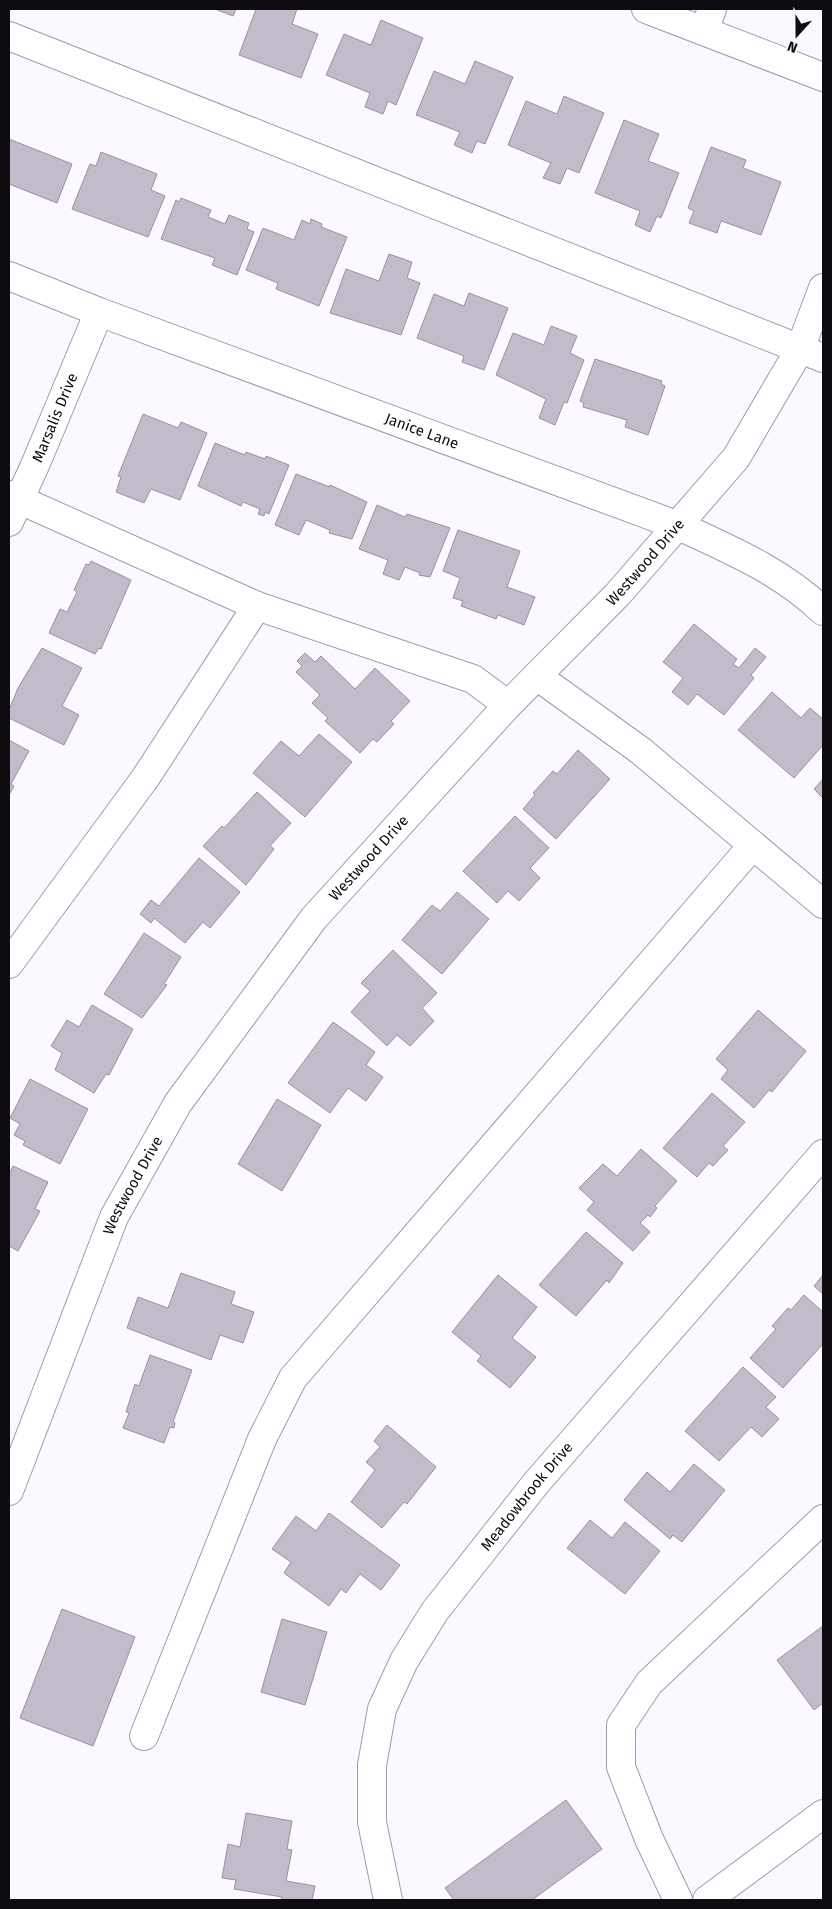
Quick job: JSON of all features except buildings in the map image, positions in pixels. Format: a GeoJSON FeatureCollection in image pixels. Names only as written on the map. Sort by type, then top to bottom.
{"type":"FeatureCollection","features":[{"type":"Feature","properties":{"kind":"street"},"geometry":{"type":"LineString","coordinates":[[646,9],[708,20],[823,77]]}},
{"type":"Feature","properties":{"kind":"street"},"geometry":{"type":"LineString","coordinates":[[9,36],[812,354]]}},
{"type":"Feature","properties":{"kind":"street","name":"Janice Lane"},"geometry":{"type":"LineString","coordinates":[[9,276],[99,312],[679,526],[766,567],[808,597],[823,611]]}},
{"type":"Feature","properties":{"kind":"street","name":"Westwood Drive"},"geometry":{"type":"LineString","coordinates":[[9,1491],[114,1217],[178,1103],[314,918],[508,705],[618,594],[679,526],[736,458],[812,354],[823,288]]}},
{"type":"Feature","properties":{"kind":"street","name":"Marsalis Drive"},"geometry":{"type":"LineString","coordinates":[[12,505],[99,312]]}},
{"type":"Feature","properties":{"kind":"street"},"geometry":{"type":"LineString","coordinates":[[12,505],[257,606],[474,680],[508,705]]}},
{"type":"Feature","properties":{"kind":"street"},"geometry":{"type":"LineString","coordinates":[[9,964],[146,777],[257,606]]}},
{"type":"Feature","properties":{"kind":"street"},"geometry":{"type":"LineString","coordinates":[[537,676],[641,751],[823,904]]}},
{"type":"Feature","properties":{"kind":"street"},"geometry":{"type":"LineString","coordinates":[[144,1736],[262,1439],[293,1378],[753,845]]}},
{"type":"Feature","properties":{"kind":"street","name":"Meadowbrook Drive"},"geometry":{"type":"LineString","coordinates":[[388,1900],[372,1822],[372,1765],[382,1710],[404,1661],[435,1611],[538,1482],[823,1154]]}},
{"type":"Feature","properties":{"kind":"street"},"geometry":{"type":"LineString","coordinates":[[678,1900],[649,1839],[621,1767],[621,1725],[649,1683],[823,1519]]}},
{"type":"Feature","properties":{"kind":"street"},"geometry":{"type":"LineString","coordinates":[[707,1900],[823,1814]]}}]}
